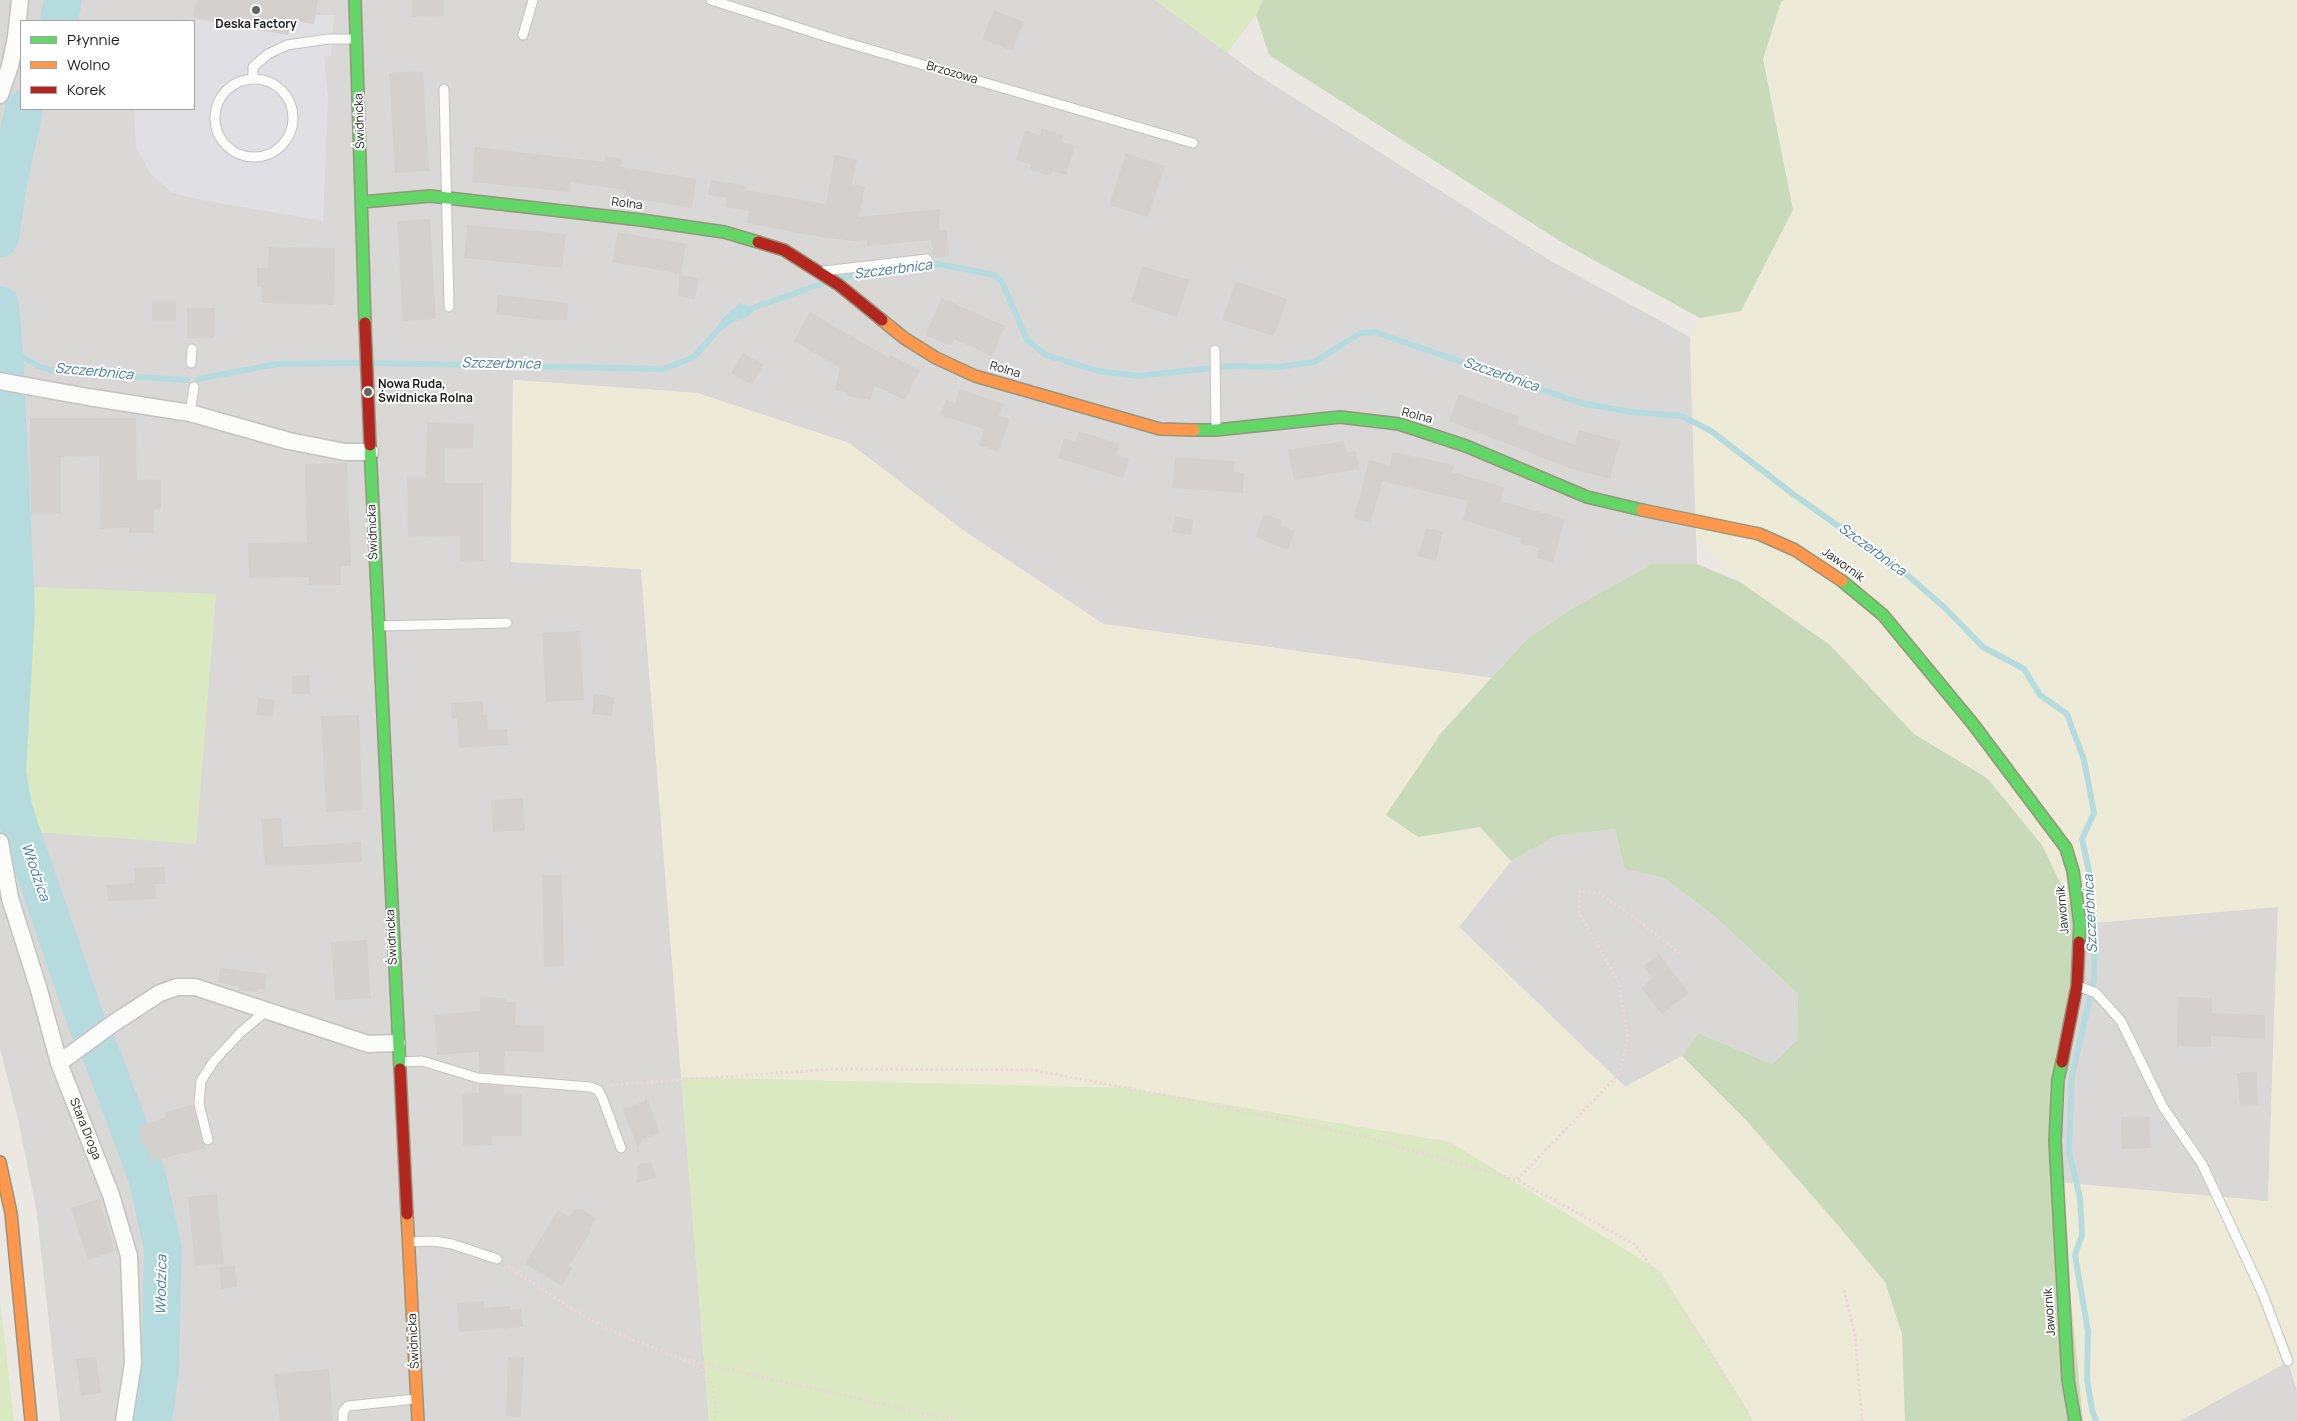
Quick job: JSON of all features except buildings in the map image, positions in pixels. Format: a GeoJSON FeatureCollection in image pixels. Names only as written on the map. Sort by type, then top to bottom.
{"type":"FeatureCollection","features":[{"type":"Feature","properties":{"kind":"street"},"geometry":{"type":"LineString","coordinates":[[0,95],[10,66],[16,37],[20,0]]}},
{"type":"Feature","properties":{"kind":"street","name":"Świdnicka"},"geometry":{"type":"LineString","coordinates":[[355,0],[358,39],[362,262],[376,626],[418,1421]]}},
{"type":"Feature","properties":{"kind":"street","name":"Rolna"},"geometry":{"type":"LineString","coordinates":[[362,202],[430,196],[641,220],[724,232],[784,250],[839,285],[904,338],[936,358],[975,376],[1160,429],[1216,430],[1340,417],[1399,424],[1466,446],[1546,481],[1587,496],[1662,515]]}},
{"type":"Feature","properties":{"kind":"street"},"geometry":{"type":"LineString","coordinates":[[0,381],[190,413],[289,441],[345,452],[370,452]]}},
{"type":"Feature","properties":{"kind":"street","name":"Jawornik"},"geometry":{"type":"LineString","coordinates":[[1662,515],[1759,534],[1795,550],[1840,578],[1883,614],[1974,724],[2066,848],[2076,886],[2080,924],[2077,986],[2058,1080],[2055,1141],[2068,1380],[2075,1421]]}},
{"type":"Feature","properties":{"kind":"street","name":"Stara Droga"},"geometry":{"type":"LineString","coordinates":[[0,842],[10,898],[39,990],[111,1195],[129,1256],[133,1363],[124,1421]]}},
{"type":"Feature","properties":{"kind":"street"},"geometry":{"type":"LineString","coordinates":[[64,1059],[160,993],[177,987],[195,987],[368,1044],[397,1043]]}},
{"type":"Feature","properties":{"kind":"street"},"geometry":{"type":"LineString","coordinates":[[0,1162],[11,1212],[31,1421]]}},
{"type":"Feature","properties":{"kind":"lane"},"geometry":{"type":"LineString","coordinates":[[523,35],[533,0]]}},
{"type":"Feature","properties":{"kind":"lane","name":"Brzozowa"},"geometry":{"type":"LineString","coordinates":[[711,0],[837,40],[1193,143]]}},
{"type":"Feature","properties":{"kind":"lane"},"geometry":{"type":"LineString","coordinates":[[253,78],[253,67],[268,54],[287,44],[328,39],[358,39]]}},
{"type":"Feature","properties":{"kind":"lane"},"geometry":{"type":"LineString","coordinates":[[253,78],[266,80],[279,86],[290,103],[294,123],[290,136],[282,147],[270,154],[257,158],[244,156],[227,146],[217,130],[215,120],[216,110],[224,93],[240,81],[253,78]]}},
{"type":"Feature","properties":{"kind":"lane"},"geometry":{"type":"LineString","coordinates":[[444,89],[449,307]]}},
{"type":"Feature","properties":{"kind":"lane"},"geometry":{"type":"LineString","coordinates":[[819,271],[927,259]]}},
{"type":"Feature","properties":{"kind":"lane"},"geometry":{"type":"LineString","coordinates":[[191,363],[192,349]]}},
{"type":"Feature","properties":{"kind":"lane"},"geometry":{"type":"LineString","coordinates":[[1214,350],[1216,430]]}},
{"type":"Feature","properties":{"kind":"lane"},"geometry":{"type":"LineString","coordinates":[[190,413],[194,387]]}},
{"type":"Feature","properties":{"kind":"lane"},"geometry":{"type":"LineString","coordinates":[[376,626],[508,623]]}},
{"type":"Feature","properties":{"kind":"lane"},"geometry":{"type":"LineString","coordinates":[[2077,986],[2096,993],[2121,1021],[2163,1107],[2202,1164],[2262,1292],[2288,1361]]}},
{"type":"Feature","properties":{"kind":"lane"},"geometry":{"type":"LineString","coordinates":[[208,1140],[199,1104],[200,1081],[241,1032],[267,1010]]}},
{"type":"Feature","properties":{"kind":"lane"},"geometry":{"type":"LineString","coordinates":[[398,1061],[422,1061],[478,1078],[590,1087],[598,1090],[621,1148]]}},
{"type":"Feature","properties":{"kind":"lane"},"geometry":{"type":"LineString","coordinates":[[409,1242],[433,1241],[452,1244],[497,1259]]}},
{"type":"Feature","properties":{"kind":"lane"},"geometry":{"type":"LineString","coordinates":[[343,1421],[342,1412],[348,1406],[417,1399]]}},
{"type":"Feature","properties":{"kind":"path"},"geometry":{"type":"LineString","coordinates":[[1518,1180],[1619,1074],[1628,1039],[1619,983],[1579,912],[1580,892],[1598,893],[1644,925],[1680,954]]}},
{"type":"Feature","properties":{"kind":"path"},"geometry":{"type":"LineString","coordinates":[[590,1087],[834,1070],[1032,1070],[1170,1096],[1365,1137],[1518,1180],[1636,1245],[1705,1344],[1752,1421]]}},
{"type":"Feature","properties":{"kind":"path"},"geometry":{"type":"LineString","coordinates":[[497,1259],[567,1306],[610,1331],[685,1360],[701,1369],[712,1383],[715,1421]]}},
{"type":"Feature","properties":{"kind":"path"},"geometry":{"type":"LineString","coordinates":[[1844,1290],[1855,1335],[1862,1421]]}},
{"type":"Feature","properties":{"kind":"path"},"geometry":{"type":"LineString","coordinates":[[685,1360],[956,1421]]}},
{"type":"Feature","properties":{"kind":"shaded area"},"geometry":{"type":"Polygon","coordinates":[[[0,0],[1155,0],[1255,73],[1551,261],[1690,337],[1697,564],[1652,564],[1571,609],[1529,637],[1491,678],[1103,624],[963,530],[849,443],[697,393],[513,380],[511,562],[641,569],[709,1421],[60,1421],[36,1208],[17,1115],[0,1049],[0,0]]]}},
{"type":"Feature","properties":{"kind":"shaded area"},"geometry":{"type":"Polygon","coordinates":[[[1784,0],[2297,0],[2297,1390],[2288,1362],[2180,1421],[2076,1421],[2057,1182],[2268,1201],[2278,907],[2080,924],[1987,778],[1914,734],[1830,645],[1740,582],[1696,538],[1690,337],[1700,318],[1742,311],[1793,210],[1763,58],[1781,2],[1784,0]]]}},
{"type":"Feature","properties":{"kind":"shaded area"},"geometry":{"type":"Polygon","coordinates":[[[315,15],[334,15],[331,56],[324,56],[328,98],[323,221],[173,193],[152,176],[136,147],[134,110],[195,110],[195,20],[188,20],[187,18],[288,35],[291,20],[313,24],[315,15]]]}},
{"type":"Feature","properties":{"kind":"shaded area"},"geometry":{"type":"Polygon","coordinates":[[[513,380],[697,393],[849,443],[963,530],[1103,624],[1491,678],[1441,733],[1418,837],[1480,827],[1511,861],[1459,927],[1625,1087],[1682,1056],[1745,1119],[1885,1282],[1902,1334],[1905,1421],[1752,1421],[1748,1411],[1660,1271],[1450,1142],[1127,1088],[681,1077],[641,569],[511,562],[513,380]]]}},
{"type":"Feature","properties":{"kind":"shaded area"},"geometry":{"type":"Polygon","coordinates":[[[1615,829],[1626,869],[1664,878],[1713,915],[1798,994],[1797,1040],[1772,1064],[1698,1033],[1682,1056],[1625,1087],[1459,927],[1511,861],[1556,836],[1615,829]]]}},
{"type":"Feature","properties":{"kind":"shaded area"},"geometry":{"type":"Polygon","coordinates":[[[2278,906],[2268,1201],[2222,1206],[2057,1182],[2080,924],[2278,906]]]}},
{"type":"Feature","properties":{"kind":"shaded area"},"geometry":{"type":"Polygon","coordinates":[[[2288,1361],[2297,1390],[2297,1421],[2180,1421],[2288,1361]]]}},
{"type":"Feature","properties":{"kind":"green space"},"geometry":{"type":"Polygon","coordinates":[[[1155,0],[1263,0],[1256,15],[1227,53],[1155,0]]]}},
{"type":"Feature","properties":{"kind":"green space"},"geometry":{"type":"Polygon","coordinates":[[[1263,0],[1784,0],[1781,2],[1763,59],[1793,210],[1741,311],[1700,318],[1566,245],[1269,55],[1256,15],[1263,0]]]}},
{"type":"Feature","properties":{"kind":"green space"},"geometry":{"type":"Polygon","coordinates":[[[1652,564],[1697,564],[1740,582],[1830,645],[1914,734],[1987,778],[2042,845],[2080,924],[2055,1141],[2083,1421],[1905,1421],[1902,1334],[1885,1282],[1745,1119],[1682,1056],[1698,1033],[1772,1064],[1797,1040],[1798,994],[1713,915],[1664,878],[1625,869],[1615,829],[1556,836],[1511,861],[1480,827],[1418,837],[1386,815],[1441,733],[1528,638],[1571,609],[1652,564]]]}},
{"type":"Feature","properties":{"kind":"green space"},"geometry":{"type":"Polygon","coordinates":[[[29,587],[216,594],[196,844],[36,832],[14,811],[7,772],[16,610],[29,587]]]}},
{"type":"Feature","properties":{"kind":"green space"},"geometry":{"type":"Polygon","coordinates":[[[681,1077],[1127,1088],[1450,1142],[1660,1271],[1748,1411],[1752,1421],[709,1421],[681,1077]]]}},
{"type":"Feature","properties":{"kind":"green space"},"geometry":{"type":"Polygon","coordinates":[[[0,1299],[14,1421],[0,1421],[0,1299]]]}},
{"type":"Feature","properties":{"kind":"water"},"geometry":{"type":"Polygon","coordinates":[[[740,303],[752,307],[753,312],[722,330],[719,323],[740,303]]]}},
{"type":"Feature","properties":{"kind":"waterway","name":"Włodzica"},"geometry":{"type":"LineString","coordinates":[[59,20],[63,0]]}},
{"type":"Feature","properties":{"kind":"waterway","name":"Włodzica"},"geometry":{"type":"LineString","coordinates":[[0,238],[8,183],[24,110]]}},
{"type":"Feature","properties":{"kind":"waterway","name":"Szczerbnica"},"geometry":{"type":"LineString","coordinates":[[839,278],[938,264],[995,275],[1002,282],[1027,340],[1046,355],[1098,371],[1138,376],[1231,366],[1278,367],[1314,362],[1361,333],[1375,332],[1581,403],[1631,412],[1682,416],[1711,431],[1793,494],[1905,573],[1945,608],[1983,647],[2024,669],[2040,695],[2067,714],[2084,760],[2094,813],[2082,839],[2091,880],[2095,929],[2094,980],[2072,1076],[2069,1152],[2080,1198],[2082,1235],[2075,1255],[2088,1331],[2087,1379],[2092,1410],[2096,1421]]}},
{"type":"Feature","properties":{"kind":"waterway","name":"Szczerbnica"},"geometry":{"type":"LineString","coordinates":[[747,310],[824,283]]}},
{"type":"Feature","properties":{"kind":"waterway","name":"Włodzica"},"geometry":{"type":"LineString","coordinates":[[0,305],[4,351],[16,610],[7,772],[14,811],[88,1026],[104,1061],[147,1176],[163,1249],[160,1370],[153,1421]]}},
{"type":"Feature","properties":{"kind":"waterway","name":"Szczerbnica"},"geometry":{"type":"LineString","coordinates":[[371,363],[664,369],[694,357],[725,322]]}},
{"type":"Feature","properties":{"kind":"waterway","name":"Szczerbnica"},"geometry":{"type":"LineString","coordinates":[[4,351],[12,351],[38,366],[54,371],[187,380]]}},
{"type":"Feature","properties":{"kind":"waterway","name":"Szczerbnica"},"geometry":{"type":"LineString","coordinates":[[198,379],[277,364],[361,363]]}},
{"type":"Feature","properties":{"kind":"traffic: fast"},"geometry":{"type":"LineString","coordinates":[[355,0],[365,323]]}},
{"type":"Feature","properties":{"kind":"traffic: fast"},"geometry":{"type":"LineString","coordinates":[[362,202],[430,196],[641,220],[724,232],[758,242]]}},
{"type":"Feature","properties":{"kind":"traffic: fast"},"geometry":{"type":"LineString","coordinates":[[1194,430],[1216,430],[1340,417],[1399,424],[1466,446],[1587,497],[1642,510]]}},
{"type":"Feature","properties":{"kind":"traffic: fast"},"geometry":{"type":"LineString","coordinates":[[370,445],[400,1069]]}},
{"type":"Feature","properties":{"kind":"traffic: fast"},"geometry":{"type":"LineString","coordinates":[[1842,581],[1883,615],[1973,724],[2066,848],[2073,871],[2080,924],[2079,942]]}},
{"type":"Feature","properties":{"kind":"traffic: fast"},"geometry":{"type":"LineString","coordinates":[[2062,1062],[2058,1080],[2055,1141],[2068,1380],[2075,1421]]}},
{"type":"Feature","properties":{"kind":"traffic: slow"},"geometry":{"type":"LineString","coordinates":[[882,320],[904,338],[936,358],[975,376],[1160,429],[1194,430]]}},
{"type":"Feature","properties":{"kind":"traffic: slow"},"geometry":{"type":"LineString","coordinates":[[1642,510],[1759,534],[1795,550],[1842,581]]}},
{"type":"Feature","properties":{"kind":"traffic: slow"},"geometry":{"type":"LineString","coordinates":[[0,1162],[11,1213],[31,1421]]}},
{"type":"Feature","properties":{"kind":"traffic: slow"},"geometry":{"type":"LineString","coordinates":[[407,1214],[418,1421]]}},
{"type":"Feature","properties":{"kind":"traffic: jam"},"geometry":{"type":"LineString","coordinates":[[758,242],[784,250],[839,285],[882,320]]}},
{"type":"Feature","properties":{"kind":"traffic: jam"},"geometry":{"type":"LineString","coordinates":[[365,323],[370,445]]}},
{"type":"Feature","properties":{"kind":"traffic: jam"},"geometry":{"type":"LineString","coordinates":[[2062,1062],[2077,986],[2079,942]]}},
{"type":"Feature","properties":{"kind":"traffic: jam"},"geometry":{"type":"LineString","coordinates":[[400,1069],[407,1214]]}},
{"type":"Feature","properties":{"kind":"place","name":"Deska Factory"},"geometry":{"type":"Point","coordinates":[256,10]}},
{"type":"Feature","properties":{"kind":"place","name":"Nowa Ruda, Świdnicka Rolna"},"geometry":{"type":"Point","coordinates":[368,392]}}]}
